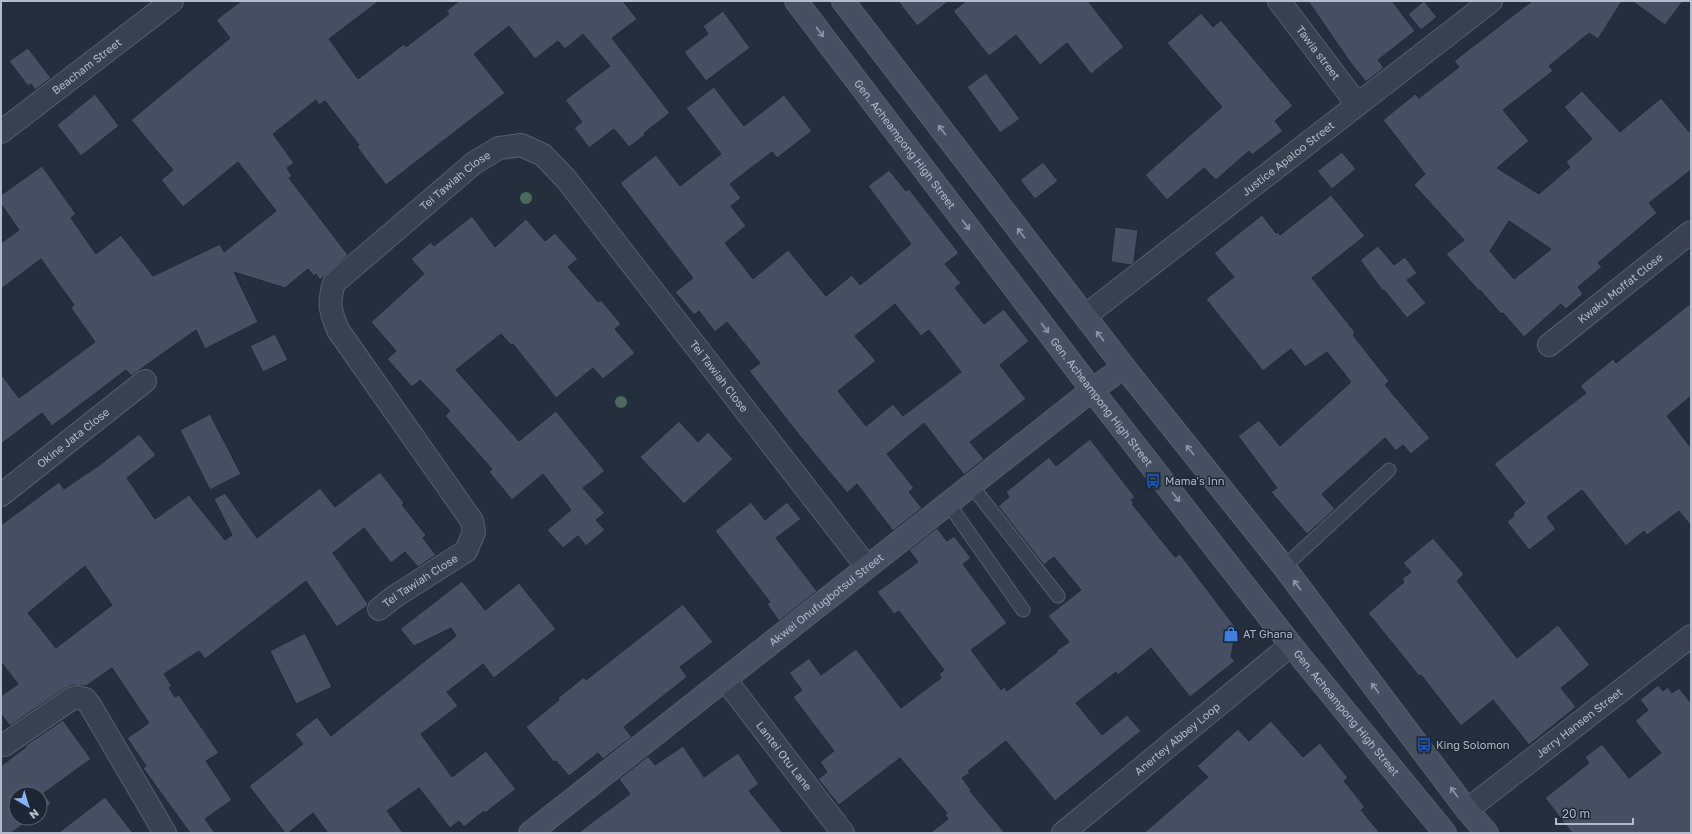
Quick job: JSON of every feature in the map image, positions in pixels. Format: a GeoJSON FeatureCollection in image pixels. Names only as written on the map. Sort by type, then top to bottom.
{"type":"FeatureCollection","features":[{"type":"Feature","properties":{"kind":"main road","name":"Gen. Acheampong High Street"},"geometry":{"type":"LineString","coordinates":[[796,1],[1092,390],[1290,645],[1445,833]]}},
{"type":"Feature","properties":{"kind":"main road"},"geometry":{"type":"LineString","coordinates":[[843,1],[1124,367],[1284,567],[1467,810],[1487,833]]}},
{"type":"Feature","properties":{"kind":"main road","name":"Akwei Onufugbotsui Street"},"geometry":{"type":"LineString","coordinates":[[530,833],[1092,390],[1124,367]]}},
{"type":"Feature","properties":{"kind":"street","name":"Beacham Street"},"geometry":{"type":"LineString","coordinates":[[1,132],[172,1]]}},
{"type":"Feature","properties":{"kind":"street","name":"Tawia street"},"geometry":{"type":"LineString","coordinates":[[1279,1],[1357,104]]}},
{"type":"Feature","properties":{"kind":"street","name":"Justice Apaloo Street"},"geometry":{"type":"LineString","coordinates":[[1085,316],[1491,1]]}},
{"type":"Feature","properties":{"kind":"street","name":"Tei Tawiah Close"},"geometry":{"type":"LineString","coordinates":[[379,609],[394,597],[466,551],[474,532],[472,521],[338,330],[332,316],[329,300],[334,283],[474,163],[498,148],[521,145],[543,155],[566,179],[868,567]]}},
{"type":"Feature","properties":{"kind":"street","name":"Kwaku Moffat Close"},"geometry":{"type":"LineString","coordinates":[[1549,345],[1691,232]]}},
{"type":"Feature","properties":{"kind":"street","name":"Okine Jata Close"},"geometry":{"type":"LineString","coordinates":[[1,495],[144,381]]}},
{"type":"Feature","properties":{"kind":"street","name":"Jerry Hansen Street"},"geometry":{"type":"LineString","coordinates":[[1467,810],[1691,636]]}},
{"type":"Feature","properties":{"kind":"street","name":"Anertey Abbey Loop"},"geometry":{"type":"LineString","coordinates":[[1063,833],[1290,645]]}},
{"type":"Feature","properties":{"kind":"street","name":"Lantei Otu Lane"},"geometry":{"type":"LineString","coordinates":[[725,679],[843,833]]}},
{"type":"Feature","properties":{"kind":"street"},"geometry":{"type":"LineString","coordinates":[[4,745],[76,697],[85,699],[165,833]]}},
{"type":"Feature","properties":{"kind":"lane"},"geometry":{"type":"LineString","coordinates":[[1284,567],[1389,470]]}},
{"type":"Feature","properties":{"kind":"lane"},"geometry":{"type":"LineString","coordinates":[[971,485],[1058,596]]}},
{"type":"Feature","properties":{"kind":"lane"},"geometry":{"type":"LineString","coordinates":[[948,503],[1023,610]]}},
{"type":"Feature","properties":{"kind":"building"},"geometry":{"type":"Polygon","coordinates":[[[241,1],[379,1],[329,39],[358,79],[404,44],[406,47],[449,14],[446,11],[459,1],[623,1],[637,19],[612,38],[670,113],[644,133],[645,135],[629,147],[614,129],[589,148],[574,128],[582,122],[565,100],[610,66],[583,34],[565,49],[558,41],[535,59],[509,26],[474,54],[505,93],[386,185],[357,147],[359,145],[325,101],[319,105],[316,100],[273,134],[294,163],[287,168],[292,176],[289,178],[348,255],[320,280],[316,274],[314,276],[308,269],[285,288],[234,272],[258,322],[205,349],[196,330],[131,376],[126,370],[52,426],[42,413],[1,444],[1,374],[19,398],[95,342],[71,308],[74,305],[41,259],[1,289],[1,243],[19,230],[1,204],[1,195],[42,166],[76,214],[71,218],[96,254],[121,235],[153,276],[220,244],[224,252],[276,211],[238,162],[183,207],[161,180],[173,170],[131,120],[230,38],[216,20],[241,1]]]}},
{"type":"Feature","properties":{"kind":"building"},"geometry":{"type":"Polygon","coordinates":[[[898,1],[949,1],[917,26],[898,1]]]}},
{"type":"Feature","properties":{"kind":"building"},"geometry":{"type":"Polygon","coordinates":[[[966,1],[1088,1],[1124,47],[1091,74],[1067,43],[1040,65],[1016,35],[989,56],[953,11],[966,1]]]}},
{"type":"Feature","properties":{"kind":"building"},"geometry":{"type":"Polygon","coordinates":[[[1308,1],[1392,1],[1415,31],[1378,60],[1384,68],[1366,82],[1350,62],[1308,1]]]}},
{"type":"Feature","properties":{"kind":"building"},"geometry":{"type":"Polygon","coordinates":[[[1424,1],[1437,17],[1421,30],[1408,14],[1424,1]]]}},
{"type":"Feature","properties":{"kind":"building"},"geometry":{"type":"Polygon","coordinates":[[[1532,1],[1622,1],[1598,39],[1589,33],[1549,66],[1553,71],[1503,110],[1529,141],[1497,168],[1539,194],[1570,167],[1566,162],[1592,139],[1564,107],[1582,91],[1620,132],[1661,98],[1691,134],[1691,170],[1649,203],[1657,213],[1598,263],[1602,267],[1578,287],[1583,294],[1566,309],[1561,304],[1524,337],[1503,313],[1501,314],[1480,290],[1479,291],[1446,254],[1464,240],[1414,185],[1425,174],[1383,120],[1415,94],[1419,98],[1459,67],[1454,61],[1532,1]],[[1509,221],[1490,251],[1514,279],[1551,249],[1509,221]]]}},
{"type":"Feature","properties":{"kind":"building"},"geometry":{"type":"Polygon","coordinates":[[[1632,1],[1683,1],[1665,25],[1632,1]]]}},
{"type":"Feature","properties":{"kind":"building"},"geometry":{"type":"Polygon","coordinates":[[[723,11],[750,48],[706,81],[684,52],[708,34],[703,26],[723,11]]]}},
{"type":"Feature","properties":{"kind":"building"},"geometry":{"type":"Polygon","coordinates":[[[1201,13],[1213,27],[1221,20],[1293,106],[1275,121],[1283,131],[1252,155],[1249,151],[1216,180],[1204,168],[1167,200],[1145,175],[1222,107],[1167,43],[1201,13]]]}},
{"type":"Feature","properties":{"kind":"building"},"geometry":{"type":"Polygon","coordinates":[[[28,48],[51,78],[35,90],[31,84],[28,86],[9,61],[28,48]]]}},
{"type":"Feature","properties":{"kind":"building"},"geometry":{"type":"Polygon","coordinates":[[[986,73],[1020,119],[1000,133],[967,87],[986,73]]]}},
{"type":"Feature","properties":{"kind":"building"},"geometry":{"type":"Polygon","coordinates":[[[714,87],[744,126],[784,95],[812,131],[777,158],[772,152],[730,184],[741,198],[731,206],[746,226],[725,243],[753,279],[788,250],[826,296],[852,275],[860,285],[911,244],[868,186],[889,170],[906,191],[909,189],[959,253],[945,264],[961,283],[955,288],[984,324],[1004,309],[1029,341],[1000,365],[1026,399],[970,442],[984,459],[964,475],[924,423],[887,454],[914,488],[909,492],[922,508],[893,531],[857,484],[847,493],[800,436],[749,371],[760,363],[727,322],[715,332],[699,311],[694,315],[675,292],[693,278],[620,183],[656,155],[680,186],[721,154],[686,108],[714,87]],[[895,304],[855,336],[876,361],[838,391],[866,426],[893,404],[903,416],[961,372],[929,330],[921,336],[895,304]]]}},
{"type":"Feature","properties":{"kind":"building"},"geometry":{"type":"Polygon","coordinates":[[[95,94],[119,126],[81,156],[57,125],[95,94]]]}},
{"type":"Feature","properties":{"kind":"building"},"geometry":{"type":"Polygon","coordinates":[[[1342,152],[1356,169],[1332,189],[1317,171],[1342,152]]]}},
{"type":"Feature","properties":{"kind":"building"},"geometry":{"type":"Polygon","coordinates":[[[1043,162],[1058,181],[1035,199],[1020,180],[1043,162]]]}},
{"type":"Feature","properties":{"kind":"building"},"geometry":{"type":"Polygon","coordinates":[[[1331,195],[1365,236],[1312,278],[1354,331],[1355,334],[1353,335],[1389,381],[1385,385],[1430,438],[1411,454],[1403,445],[1396,451],[1385,438],[1322,494],[1335,509],[1307,534],[1271,492],[1277,488],[1238,436],[1259,420],[1280,446],[1351,382],[1327,352],[1305,367],[1291,349],[1263,371],[1206,299],[1234,277],[1214,253],[1262,215],[1276,233],[1278,232],[1280,235],[1331,195]]]}},
{"type":"Feature","properties":{"kind":"building"},"geometry":{"type":"Polygon","coordinates":[[[472,216],[495,247],[526,219],[545,241],[555,233],[578,259],[568,267],[598,302],[601,300],[621,324],[615,329],[635,353],[603,379],[593,368],[556,398],[513,344],[511,345],[501,334],[456,370],[519,441],[556,411],[605,471],[583,488],[605,513],[596,520],[605,530],[586,546],[578,536],[563,548],[547,530],[571,510],[543,474],[512,500],[489,472],[492,469],[445,416],[450,411],[420,380],[412,387],[387,359],[396,351],[371,322],[424,274],[411,259],[431,242],[434,246],[472,216]]]}},
{"type":"Feature","properties":{"kind":"building"},"geometry":{"type":"Polygon","coordinates":[[[1115,227],[1138,230],[1134,262],[1131,265],[1111,262],[1115,227]]]}},
{"type":"Feature","properties":{"kind":"building"},"geometry":{"type":"Polygon","coordinates":[[[1378,246],[1394,265],[1405,257],[1417,273],[1407,280],[1426,303],[1407,318],[1384,290],[1383,291],[1360,260],[1378,246]]]}},
{"type":"Feature","properties":{"kind":"building"},"geometry":{"type":"Polygon","coordinates":[[[1691,303],[1691,396],[1667,416],[1691,448],[1691,526],[1679,511],[1647,535],[1644,531],[1626,546],[1582,490],[1547,517],[1556,529],[1529,550],[1507,522],[1514,516],[1513,513],[1525,503],[1494,464],[1586,393],[1580,386],[1613,359],[1616,363],[1691,303]]]}},
{"type":"Feature","properties":{"kind":"building"},"geometry":{"type":"Polygon","coordinates":[[[275,334],[288,360],[263,372],[250,346],[275,334]]]}},
{"type":"Feature","properties":{"kind":"building"},"geometry":{"type":"Polygon","coordinates":[[[210,414],[241,474],[210,490],[180,430],[210,414]]]}},
{"type":"Feature","properties":{"kind":"building"},"geometry":{"type":"Polygon","coordinates":[[[679,421],[698,442],[708,432],[733,459],[684,504],[640,457],[679,421]]]}},
{"type":"Feature","properties":{"kind":"building"},"geometry":{"type":"Polygon","coordinates":[[[139,434],[156,455],[127,478],[155,519],[189,495],[225,540],[232,535],[214,499],[225,493],[257,538],[320,488],[335,507],[380,472],[404,503],[402,505],[426,535],[423,538],[436,555],[418,567],[405,552],[391,563],[364,528],[333,553],[368,604],[367,606],[337,627],[306,581],[205,659],[199,651],[164,674],[172,686],[169,688],[175,697],[179,695],[219,753],[206,761],[232,800],[205,819],[215,833],[190,833],[143,768],[146,766],[127,738],[149,723],[112,668],[86,686],[73,685],[64,689],[10,726],[1,714],[1,696],[18,684],[1,662],[1,525],[59,482],[64,489],[101,464],[139,434]],[[85,566],[28,613],[56,648],[112,605],[85,566]]]}},
{"type":"Feature","properties":{"kind":"building"},"geometry":{"type":"Polygon","coordinates":[[[1090,439],[1135,497],[1131,500],[1134,503],[1132,504],[1175,557],[1180,554],[1236,628],[1231,657],[1235,661],[1190,697],[1151,648],[1118,675],[1116,672],[1076,703],[1102,735],[1127,715],[1141,731],[1055,801],[1006,741],[968,771],[970,773],[962,778],[971,790],[970,791],[1005,833],[930,833],[948,819],[945,815],[947,813],[900,758],[839,805],[818,779],[827,772],[820,762],[834,751],[793,697],[802,690],[789,673],[809,658],[821,675],[856,649],[901,708],[941,678],[939,674],[944,670],[899,611],[894,614],[877,592],[918,562],[909,550],[937,528],[947,541],[954,536],[971,558],[963,564],[1007,623],[971,650],[1001,690],[1004,687],[1007,691],[1069,642],[1048,616],[1081,590],[1054,557],[1044,565],[998,506],[1009,497],[1006,492],[1049,457],[1056,466],[1090,439]]]}},
{"type":"Feature","properties":{"kind":"building"},"geometry":{"type":"Polygon","coordinates":[[[751,502],[765,520],[787,502],[801,519],[776,538],[817,591],[779,621],[767,604],[770,602],[715,531],[751,502]]]}},
{"type":"Feature","properties":{"kind":"building"},"geometry":{"type":"Polygon","coordinates":[[[1433,538],[1464,574],[1457,581],[1517,658],[1558,625],[1590,665],[1561,688],[1576,707],[1529,745],[1493,700],[1461,726],[1421,675],[1419,676],[1368,613],[1404,582],[1402,579],[1411,572],[1403,563],[1433,538]]]}},
{"type":"Feature","properties":{"kind":"building"},"geometry":{"type":"Polygon","coordinates":[[[462,581],[485,610],[519,583],[556,629],[494,678],[483,664],[447,692],[458,706],[421,734],[452,777],[486,751],[516,789],[464,827],[459,821],[450,828],[419,788],[387,811],[403,833],[328,833],[313,813],[288,833],[285,833],[249,786],[303,744],[295,734],[317,717],[331,736],[456,636],[451,628],[414,646],[400,629],[462,581]]]}},
{"type":"Feature","properties":{"kind":"building"},"geometry":{"type":"Polygon","coordinates":[[[683,604],[713,642],[680,667],[687,677],[624,727],[632,737],[603,759],[598,753],[569,776],[556,761],[554,762],[526,727],[584,677],[586,680],[683,604]]]}},
{"type":"Feature","properties":{"kind":"building"},"geometry":{"type":"Polygon","coordinates":[[[305,633],[332,687],[296,704],[270,651],[305,633]]]}},
{"type":"Feature","properties":{"kind":"building"},"geometry":{"type":"Polygon","coordinates":[[[1658,685],[1663,691],[1668,687],[1672,693],[1679,688],[1691,703],[1691,833],[1572,833],[1545,798],[1589,763],[1585,757],[1602,744],[1629,778],[1661,753],[1635,721],[1648,710],[1640,700],[1658,685]]]}},
{"type":"Feature","properties":{"kind":"building"},"geometry":{"type":"Polygon","coordinates":[[[63,720],[91,759],[48,790],[48,786],[8,786],[8,826],[21,826],[11,833],[1,833],[1,766],[26,747],[25,746],[63,720]]]}},
{"type":"Feature","properties":{"kind":"building"},"geometry":{"type":"Polygon","coordinates":[[[1271,721],[1303,757],[1320,743],[1348,778],[1344,781],[1365,807],[1361,810],[1380,833],[1144,833],[1208,777],[1197,766],[1238,729],[1249,741],[1271,721]]]}},
{"type":"Feature","properties":{"kind":"building"},"geometry":{"type":"Polygon","coordinates":[[[683,746],[704,777],[738,753],[759,784],[749,791],[783,833],[578,833],[630,794],[619,779],[648,756],[655,765],[683,746]]]}},
{"type":"Feature","properties":{"kind":"building"},"geometry":{"type":"Polygon","coordinates":[[[105,797],[133,833],[58,833],[105,797]]]}},
{"type":"Feature","properties":{"kind":"building"},"geometry":{"type":"Polygon","coordinates":[[[48,799],[51,804],[48,806],[48,799]]]}},
{"type":"Feature","properties":{"kind":"place","name":"Mama's Inn"},"geometry":{"type":"Point","coordinates":[1153,481]}},
{"type":"Feature","properties":{"kind":"place","name":"AT Ghana"},"geometry":{"type":"Point","coordinates":[1231,634]}},
{"type":"Feature","properties":{"kind":"place","name":"King Solomon"},"geometry":{"type":"Point","coordinates":[1424,745]}}]}
